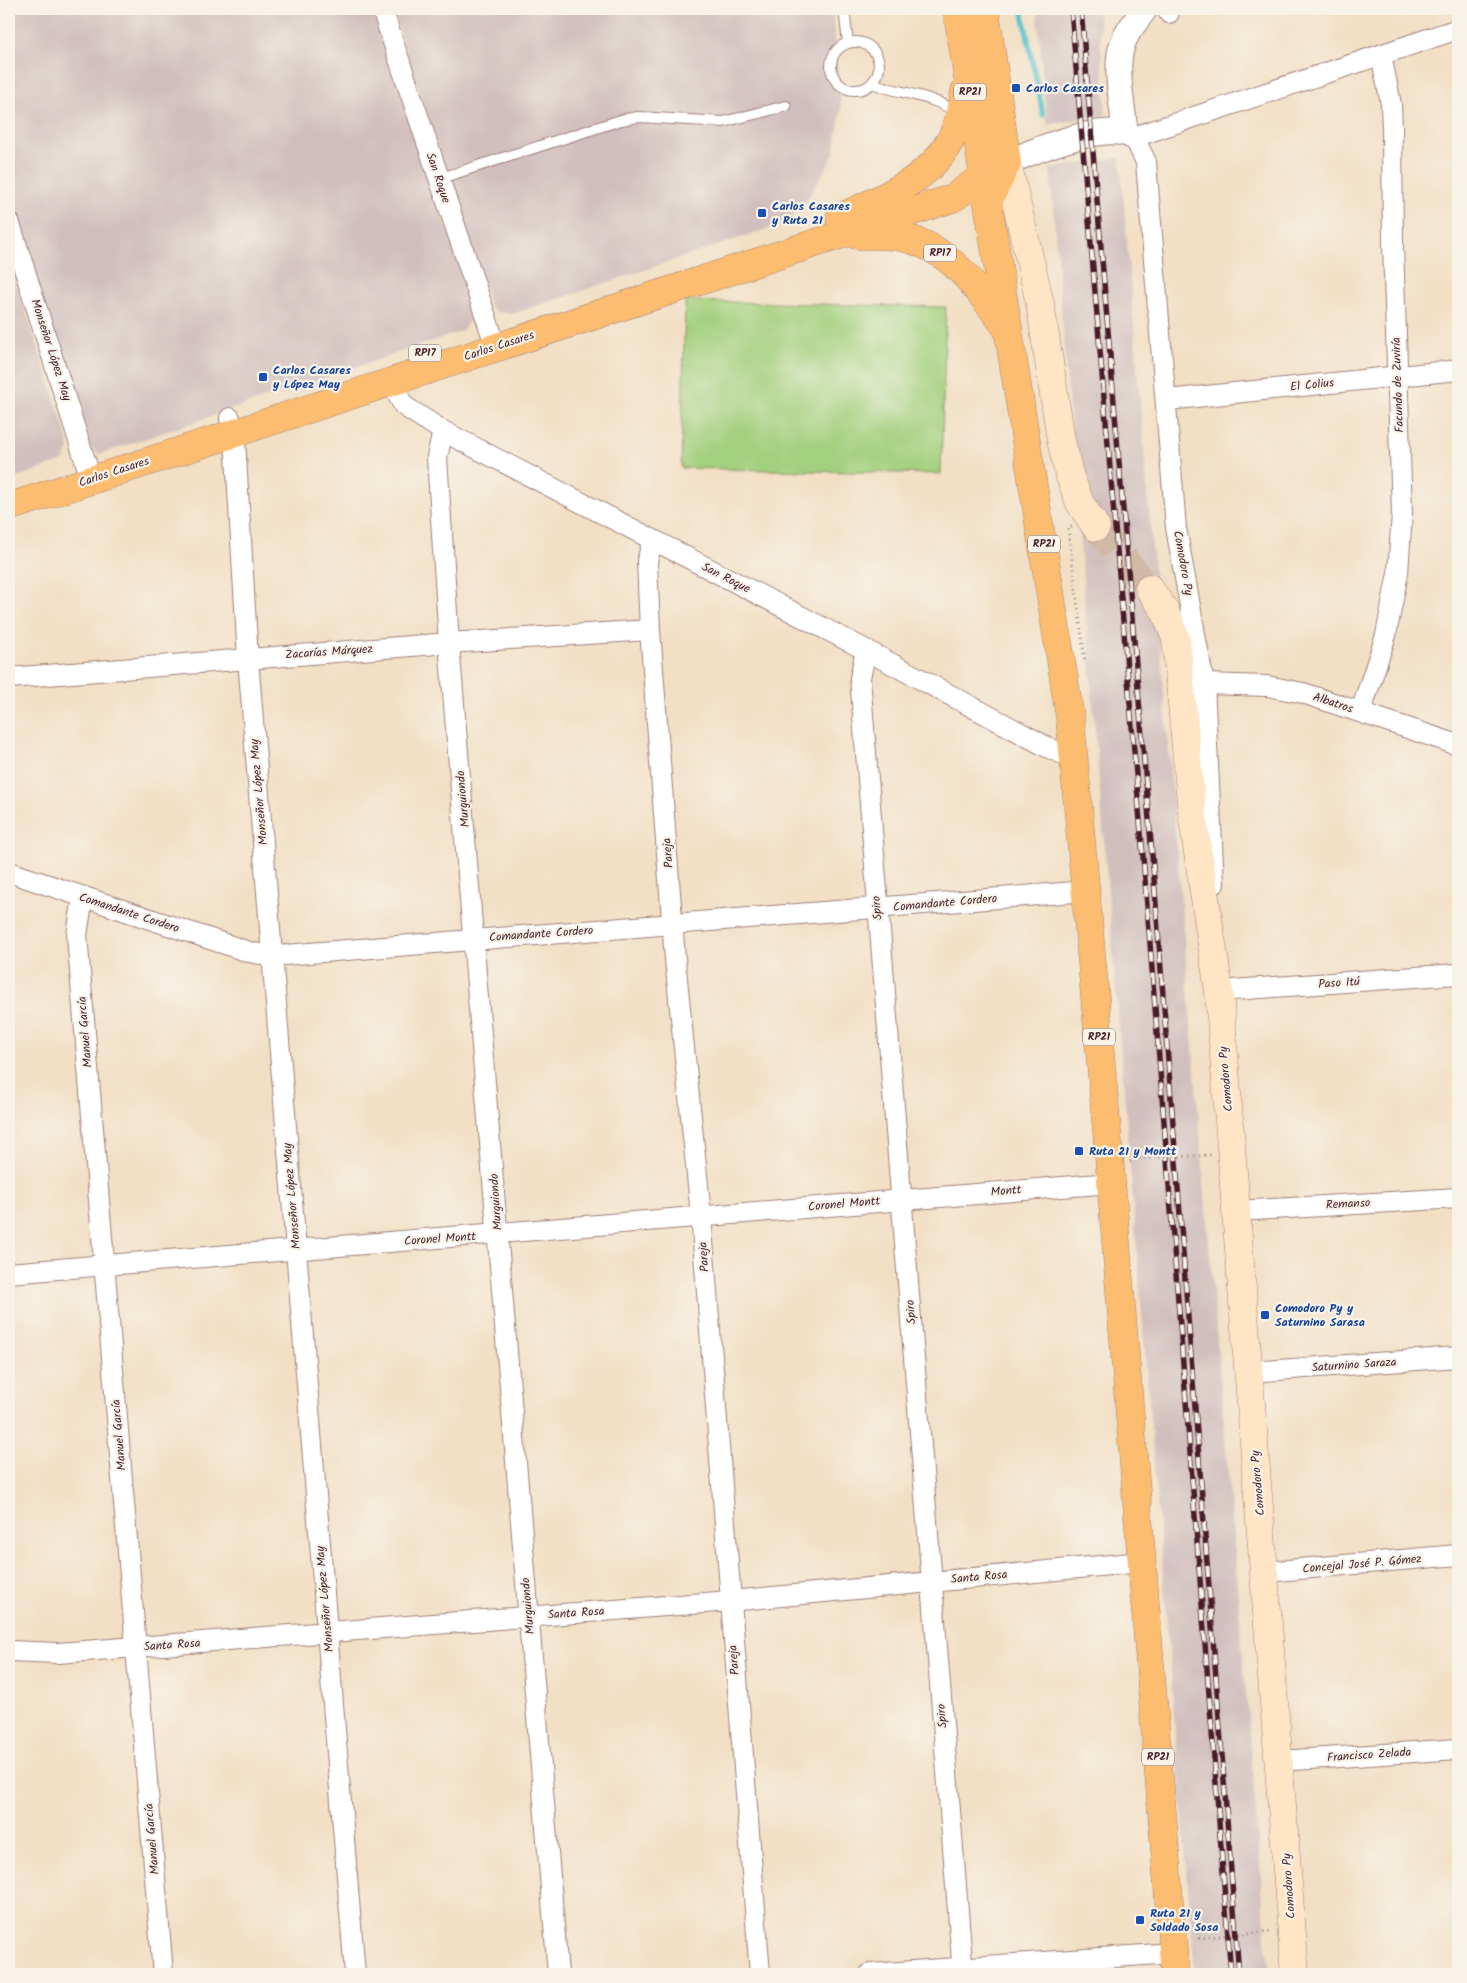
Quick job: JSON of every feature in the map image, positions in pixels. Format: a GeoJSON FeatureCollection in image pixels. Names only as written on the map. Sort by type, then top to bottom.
{"type":"FeatureCollection","features":[{"type":"Feature","properties":{"kind":"main road","name":"RP21"},"geometry":{"type":"LineString","coordinates":[[957,9],[1052,599],[1074,759],[1087,891],[1174,1953]]}},
{"type":"Feature","properties":{"kind":"main road","name":"RP21"},"geometry":{"type":"LineString","coordinates":[[985,9],[1007,163]]}},
{"type":"Feature","properties":{"kind":"main road","name":"RP17"},"geometry":{"type":"LineString","coordinates":[[839,226],[927,170],[951,141],[960,115],[968,78]]}},
{"type":"Feature","properties":{"kind":"main road"},"geometry":{"type":"LineString","coordinates":[[986,189],[1007,163]]}},
{"type":"Feature","properties":{"kind":"main road"},"geometry":{"type":"LineString","coordinates":[[1007,163],[1040,303],[1061,440],[1069,474],[1080,503],[1086,527]]}},
{"type":"Feature","properties":{"kind":"main road","name":"Carlos Casares"},"geometry":{"type":"LineString","coordinates":[[9,488],[89,471],[232,425],[839,226],[943,183],[986,189]]}},
{"type":"Feature","properties":{"kind":"main road","name":"RP17"},"geometry":{"type":"LineString","coordinates":[[839,226],[922,243],[938,252],[965,274],[1009,331]]}},
{"type":"Feature","properties":{"kind":"main road","name":"Carlos Casares"},"geometry":{"type":"LineString","coordinates":[[232,425],[390,381],[494,339]]}},
{"type":"Feature","properties":{"kind":"main road","name":"Carlos Casares"},"geometry":{"type":"LineString","coordinates":[[9,507],[89,471]]}},
{"type":"Feature","properties":{"kind":"main road","name":"Comodoro Py"},"geometry":{"type":"LineString","coordinates":[[1149,588],[1165,611],[1176,639],[1192,813],[1219,991],[1295,1974]]}},
{"type":"Feature","properties":{"kind":"street","name":"San Roque"},"geometry":{"type":"LineString","coordinates":[[382,9],[494,339]]}},
{"type":"Feature","properties":{"kind":"street","name":"Comodoro Py"},"geometry":{"type":"LineString","coordinates":[[1161,10],[1128,32],[1121,48],[1119,62],[1129,134],[1146,162],[1176,528],[1204,684],[1219,991]]}},
{"type":"Feature","properties":{"kind":"street"},"geometry":{"type":"LineString","coordinates":[[1007,163],[1036,150],[1082,136],[1129,134],[1458,29]]}},
{"type":"Feature","properties":{"kind":"street","name":"Facundo de Zuviría"},"geometry":{"type":"LineString","coordinates":[[1361,712],[1386,635],[1398,573],[1402,513],[1391,104],[1381,55]]}},
{"type":"Feature","properties":{"kind":"street","name":"Monseñor López May"},"geometry":{"type":"LineString","coordinates":[[9,222],[89,471]]}},
{"type":"Feature","properties":{"kind":"street","name":"El Colius"},"geometry":{"type":"LineString","coordinates":[[1167,400],[1458,370]]}},
{"type":"Feature","properties":{"kind":"street","name":"San Roque"},"geometry":{"type":"LineString","coordinates":[[390,381],[404,406],[443,431],[866,650],[1047,747],[1074,759]]}},
{"type":"Feature","properties":{"kind":"street","name":"Monseñor López May"},"geometry":{"type":"LineString","coordinates":[[232,425],[248,658],[355,1974]]}},
{"type":"Feature","properties":{"kind":"street","name":"Murguiondo"},"geometry":{"type":"LineString","coordinates":[[443,431],[437,457],[450,643],[558,1974]]}},
{"type":"Feature","properties":{"kind":"street","name":"Pareja"},"geometry":{"type":"LineString","coordinates":[[653,540],[647,561],[650,630],[673,924],[701,1215],[760,1974]]}},
{"type":"Feature","properties":{"kind":"street","name":"Zacarías Márquez"},"geometry":{"type":"LineString","coordinates":[[9,678],[248,658],[650,630]]}},
{"type":"Feature","properties":{"kind":"street","name":"Spiro"},"geometry":{"type":"LineString","coordinates":[[866,650],[860,678],[963,1971]]}},
{"type":"Feature","properties":{"kind":"street","name":"Albatros"},"geometry":{"type":"LineString","coordinates":[[1204,684],[1267,686],[1303,692],[1458,745]]}},
{"type":"Feature","properties":{"kind":"street","name":"Comandante Cordero"},"geometry":{"type":"LineString","coordinates":[[9,872],[249,952],[272,956],[1087,891]]}},
{"type":"Feature","properties":{"kind":"street","name":"Manuel García"},"geometry":{"type":"LineString","coordinates":[[82,897],[77,935],[163,1974]]}},
{"type":"Feature","properties":{"kind":"street","name":"Paso Itú"},"geometry":{"type":"LineString","coordinates":[[1219,991],[1458,974]]}},
{"type":"Feature","properties":{"kind":"street","name":"Montt"},"geometry":{"type":"LineString","coordinates":[[902,1199],[1110,1173]]}},
{"type":"Feature","properties":{"kind":"street","name":"Remanso"},"geometry":{"type":"LineString","coordinates":[[1237,1211],[1458,1198]]}},
{"type":"Feature","properties":{"kind":"street","name":"Coronel Montt"},"geometry":{"type":"LineString","coordinates":[[9,1273],[498,1234],[902,1199]]}},
{"type":"Feature","properties":{"kind":"street","name":"Saturnino Saraza"},"geometry":{"type":"LineString","coordinates":[[1249,1372],[1458,1357]]}},
{"type":"Feature","properties":{"kind":"street","name":"Concejal José P. Gómez"},"geometry":{"type":"LineString","coordinates":[[1265,1572],[1458,1555]]}},
{"type":"Feature","properties":{"kind":"street","name":"Santa Rosa"},"geometry":{"type":"LineString","coordinates":[[9,1651],[58,1653],[328,1633],[730,1601],[1142,1562]]}},
{"type":"Feature","properties":{"kind":"street","name":"Francisco Zelada"},"geometry":{"type":"LineString","coordinates":[[1280,1761],[1458,1749]]}},
{"type":"Feature","properties":{"kind":"street"},"geometry":{"type":"LineString","coordinates":[[870,1974],[963,1971],[1174,1953]]}},
{"type":"Feature","properties":{"kind":"lane"},"geometry":{"type":"LineString","coordinates":[[844,9],[848,43]]}},
{"type":"Feature","properties":{"kind":"lane"},"geometry":{"type":"LineString","coordinates":[[848,43],[864,43],[876,53],[879,69],[872,83],[859,90],[845,88],[834,79],[830,65],[836,51],[848,43]]}},
{"type":"Feature","properties":{"kind":"lane"},"geometry":{"type":"LineString","coordinates":[[872,83],[890,90],[940,102],[960,115]]}},
{"type":"Feature","properties":{"kind":"lane"},"geometry":{"type":"LineString","coordinates":[[438,178],[621,120],[638,118],[723,122],[786,106]]}},
{"type":"Feature","properties":{"kind":"path"},"geometry":{"type":"LineString","coordinates":[[1084,642],[1068,528],[1086,527]]}},
{"type":"Feature","properties":{"kind":"path"},"geometry":{"type":"LineString","coordinates":[[1110,1173],[1137,1159],[1232,1154]]}},
{"type":"Feature","properties":{"kind":"path"},"geometry":{"type":"LineString","coordinates":[[1174,1953],[1198,1928],[1199,1938],[1292,1930]]}},
{"type":"Feature","properties":{"kind":"shaded area"},"geometry":{"type":"Polygon","coordinates":[[[9,9],[373,9],[474,305],[471,318],[462,331],[100,454],[89,447],[9,202],[9,9]]]}},
{"type":"Feature","properties":{"kind":"shaded area"},"geometry":{"type":"Polygon","coordinates":[[[392,9],[832,9],[841,108],[834,154],[805,203],[785,223],[513,314],[497,312],[490,307],[392,9]]]}},
{"type":"Feature","properties":{"kind":"shaded area"},"geometry":{"type":"Polygon","coordinates":[[[1037,9],[1098,9],[1106,115],[1047,125],[1037,9]]]}},
{"type":"Feature","properties":{"kind":"shaded area"},"geometry":{"type":"Polygon","coordinates":[[[1120,157],[1269,1974],[1195,1974],[1050,169],[1120,157]]]}},
{"type":"Feature","properties":{"kind":"shaded area"},"geometry":{"type":"Polygon","coordinates":[[[9,259],[68,439],[69,450],[63,461],[9,480],[9,259]]]}},
{"type":"Feature","properties":{"kind":"green space"},"geometry":{"type":"Polygon","coordinates":[[[685,301],[946,307],[941,474],[681,468],[685,301]]]}},
{"type":"Feature","properties":{"kind":"waterway"},"geometry":{"type":"LineString","coordinates":[[1022,9],[1043,115]]}},
{"type":"Feature","properties":{"kind":"tunnel"},"geometry":{"type":"LineString","coordinates":[[1096,527],[1149,588]]}},
{"type":"Feature","properties":{"kind":"railway"},"geometry":{"type":"LineString","coordinates":[[1071,9],[1145,880],[1231,1974]]}},
{"type":"Feature","properties":{"kind":"railway"},"geometry":{"type":"LineString","coordinates":[[1081,9],[1154,879],[1239,1974]]}},
{"type":"Feature","properties":{"kind":"place","name":"Carlos Casares"},"geometry":{"type":"Point","coordinates":[1016,88]}},
{"type":"Feature","properties":{"kind":"place","name":"Carlos Casares y Ruta 21"},"geometry":{"type":"Point","coordinates":[762,213]}},
{"type":"Feature","properties":{"kind":"place","name":"Carlos Casares y López May"},"geometry":{"type":"Point","coordinates":[263,377]}},
{"type":"Feature","properties":{"kind":"place","name":"Ruta 21 y Montt"},"geometry":{"type":"Point","coordinates":[1079,1151]}},
{"type":"Feature","properties":{"kind":"place","name":"Comodoro Py y Saturnino Sarasa"},"geometry":{"type":"Point","coordinates":[1265,1315]}},
{"type":"Feature","properties":{"kind":"place","name":"Ruta 21 y Soldado Sosa"},"geometry":{"type":"Point","coordinates":[1140,1920]}}]}
